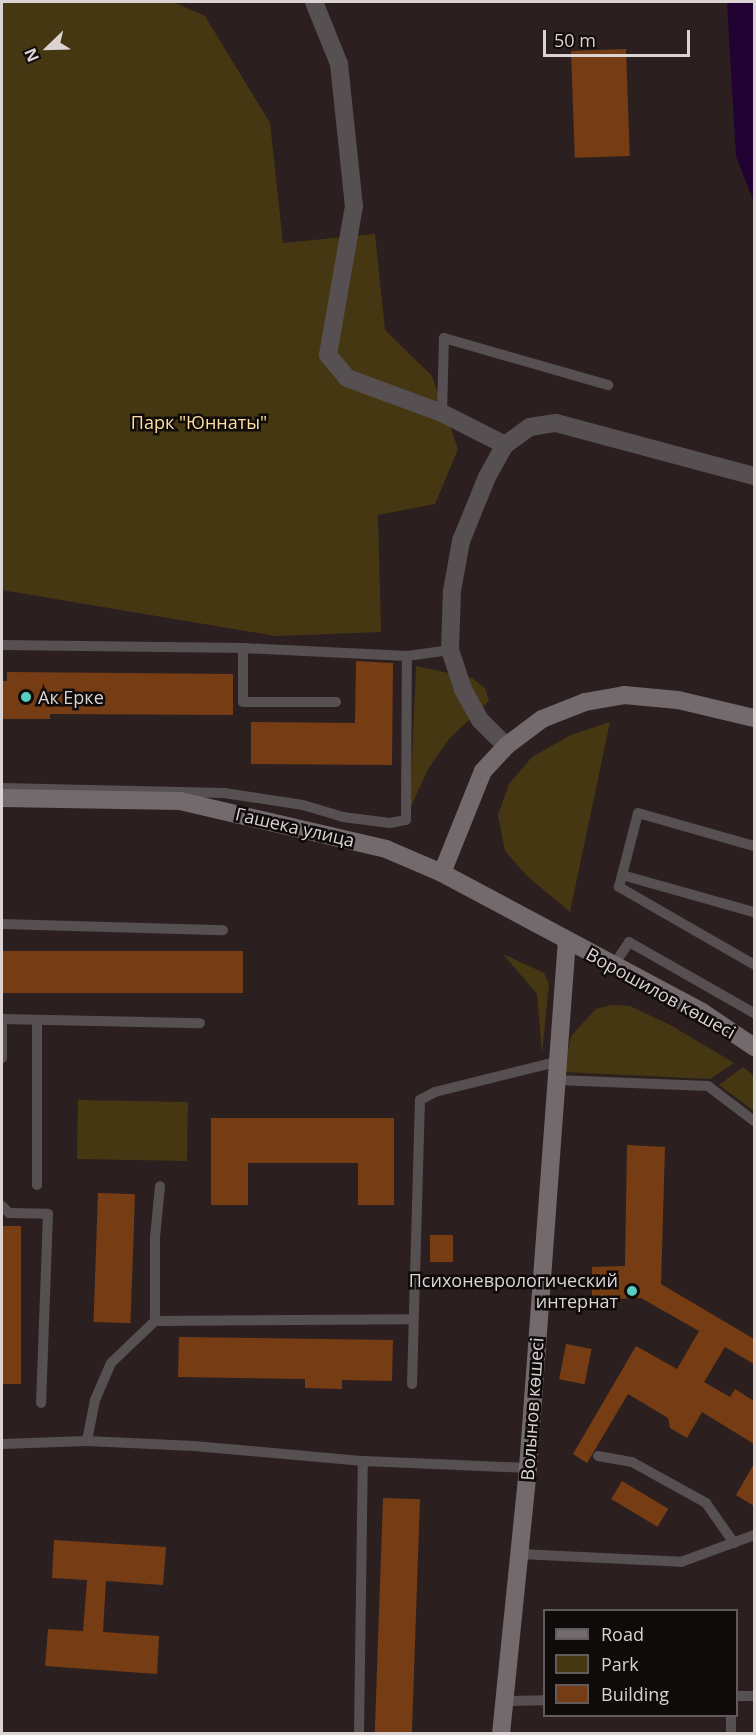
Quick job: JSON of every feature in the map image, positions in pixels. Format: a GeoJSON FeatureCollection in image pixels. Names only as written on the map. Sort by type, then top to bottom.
{"type":"FeatureCollection","features":[{"type":"Feature","properties":{"kind":"street"},"geometry":{"type":"LineString","coordinates":[[314,2],[339,64],[354,206],[328,356],[347,378],[442,413],[505,445]]}},
{"type":"Feature","properties":{"kind":"street"},"geometry":{"type":"LineString","coordinates":[[506,746],[480,720],[463,689],[450,651],[452,591],[461,541],[487,477],[505,445],[530,427],[556,423],[754,476]]}},
{"type":"Feature","properties":{"kind":"street"},"geometry":{"type":"LineString","coordinates":[[442,873],[483,771],[506,746],[542,718],[585,702],[624,695],[678,700],[754,718]]}},
{"type":"Feature","properties":{"kind":"street","name":"Гашека улица"},"geometry":{"type":"LineString","coordinates":[[2,798],[180,801],[387,849],[442,873],[567,940]]}},
{"type":"Feature","properties":{"kind":"street","name":"Ворошилов көшесі"},"geometry":{"type":"LineString","coordinates":[[567,940],[702,1012],[754,1047]]}},
{"type":"Feature","properties":{"kind":"street","name":"Волынов көшесі"},"geometry":{"type":"LineString","coordinates":[[501,1734],[528,1468],[567,940]]}},
{"type":"Feature","properties":{"kind":"lane"},"geometry":{"type":"LineString","coordinates":[[442,413],[444,338],[608,385]]}},
{"type":"Feature","properties":{"kind":"lane"},"geometry":{"type":"LineString","coordinates":[[2,645],[243,648],[407,656],[450,651]]}},
{"type":"Feature","properties":{"kind":"lane"},"geometry":{"type":"LineString","coordinates":[[243,648],[243,702],[336,702]]}},
{"type":"Feature","properties":{"kind":"lane"},"geometry":{"type":"LineString","coordinates":[[2,788],[224,793],[303,805],[343,817],[390,823],[406,820],[407,656]]}},
{"type":"Feature","properties":{"kind":"lane"},"geometry":{"type":"LineString","coordinates":[[753,964],[619,887],[638,813],[754,846]]}},
{"type":"Feature","properties":{"kind":"lane"},"geometry":{"type":"LineString","coordinates":[[622,875],[754,912]]}},
{"type":"Feature","properties":{"kind":"lane"},"geometry":{"type":"LineString","coordinates":[[2,924],[223,930]]}},
{"type":"Feature","properties":{"kind":"lane"},"geometry":{"type":"LineString","coordinates":[[613,966],[629,942],[754,1013]]}},
{"type":"Feature","properties":{"kind":"lane"},"geometry":{"type":"LineString","coordinates":[[2,1058],[2,1019],[200,1023]]}},
{"type":"Feature","properties":{"kind":"lane"},"geometry":{"type":"LineString","coordinates":[[37,1185],[38,1020]]}},
{"type":"Feature","properties":{"kind":"lane"},"geometry":{"type":"LineString","coordinates":[[412,1384],[420,1100],[435,1092],[556,1071],[708,1086],[754,1121]]}},
{"type":"Feature","properties":{"kind":"lane"},"geometry":{"type":"LineString","coordinates":[[155,1321],[155,1237],[160,1186]]}},
{"type":"Feature","properties":{"kind":"lane"},"geometry":{"type":"LineString","coordinates":[[2,1206],[9,1213],[48,1214],[41,1402]]}},
{"type":"Feature","properties":{"kind":"lane"},"geometry":{"type":"LineString","coordinates":[[87,1441],[95,1400],[111,1363],[155,1321],[413,1319]]}},
{"type":"Feature","properties":{"kind":"lane"},"geometry":{"type":"LineString","coordinates":[[2,1444],[87,1441],[363,1461],[528,1468]]}},
{"type":"Feature","properties":{"kind":"lane"},"geometry":{"type":"LineString","coordinates":[[598,1456],[632,1462],[706,1503],[734,1543]]}},
{"type":"Feature","properties":{"kind":"lane"},"geometry":{"type":"LineString","coordinates":[[359,1734],[363,1461]]}},
{"type":"Feature","properties":{"kind":"lane"},"geometry":{"type":"LineString","coordinates":[[520,1554],[681,1562],[754,1535]]}},
{"type":"Feature","properties":{"kind":"lane"},"geometry":{"type":"LineString","coordinates":[[738,1696],[754,1696]]}},
{"type":"Feature","properties":{"kind":"lane"},"geometry":{"type":"LineString","coordinates":[[505,1701],[543,1700]]}},
{"type":"Feature","properties":{"kind":"lane"},"geometry":{"type":"LineString","coordinates":[[731,1717],[731,1734]]}},
{"type":"Feature","properties":{"kind":"green space","name":"Парк \"Юннаты\""},"geometry":{"type":"Polygon","coordinates":[[[2,2],[173,2],[205,16],[270,123],[283,243],[375,234],[385,330],[432,376],[458,449],[435,504],[378,515],[381,632],[276,636],[2,590],[2,2]]]}},
{"type":"Feature","properties":{"kind":"green space"},"geometry":{"type":"Polygon","coordinates":[[[416,666],[472,678],[485,688],[489,701],[449,739],[428,769],[410,809],[416,666]]]}},
{"type":"Feature","properties":{"kind":"green space"},"geometry":{"type":"Polygon","coordinates":[[[610,722],[570,912],[528,877],[505,851],[498,815],[509,784],[532,757],[571,735],[610,722]]]}},
{"type":"Feature","properties":{"kind":"green space"},"geometry":{"type":"Polygon","coordinates":[[[503,954],[544,973],[549,984],[542,1054],[537,994],[503,954]]]}},
{"type":"Feature","properties":{"kind":"green space"},"geometry":{"type":"Polygon","coordinates":[[[612,1005],[630,1006],[672,1026],[734,1063],[710,1079],[564,1072],[571,1036],[596,1009],[612,1005]]]}},
{"type":"Feature","properties":{"kind":"green space"},"geometry":{"type":"Polygon","coordinates":[[[743,1067],[754,1076],[754,1111],[719,1085],[743,1067]]]}},
{"type":"Feature","properties":{"kind":"green space"},"geometry":{"type":"Polygon","coordinates":[[[78,1100],[188,1102],[187,1161],[77,1159],[78,1100]]]}},
{"type":"Feature","properties":{"kind":"shaded area"},"geometry":{"type":"Polygon","coordinates":[[[727,2],[754,2],[754,202],[736,156],[727,2]]]}},
{"type":"Feature","properties":{"kind":"building"},"geometry":{"type":"Polygon","coordinates":[[[626,49],[630,156],[575,158],[571,51],[626,49]]]}},
{"type":"Feature","properties":{"kind":"building"},"geometry":{"type":"Polygon","coordinates":[[[356,661],[393,663],[392,765],[251,764],[251,722],[355,723],[356,661]]]}},
{"type":"Feature","properties":{"kind":"building"},"geometry":{"type":"Polygon","coordinates":[[[7,672],[233,674],[233,715],[50,714],[50,719],[2,719],[2,681],[7,681],[7,672]]]}},
{"type":"Feature","properties":{"kind":"building"},"geometry":{"type":"Polygon","coordinates":[[[2,951],[243,951],[243,993],[2,993],[2,951]]]}},
{"type":"Feature","properties":{"kind":"building"},"geometry":{"type":"Polygon","coordinates":[[[211,1118],[394,1118],[394,1205],[358,1205],[358,1163],[248,1163],[248,1205],[211,1205],[211,1118]]]}},
{"type":"Feature","properties":{"kind":"building","name":"Психоневрологический интернат"},"geometry":{"type":"Polygon","coordinates":[[[627,1145],[665,1147],[661,1284],[754,1339],[754,1364],[725,1347],[704,1382],[730,1397],[735,1389],[754,1401],[754,1444],[702,1412],[687,1438],[670,1428],[668,1418],[628,1394],[587,1463],[573,1454],[636,1346],[677,1369],[699,1331],[641,1298],[592,1300],[592,1267],[625,1266],[627,1145]]]}},
{"type":"Feature","properties":{"kind":"building"},"geometry":{"type":"Polygon","coordinates":[[[98,1193],[135,1194],[130,1323],[93,1322],[98,1193]]]}},
{"type":"Feature","properties":{"kind":"building"},"geometry":{"type":"Polygon","coordinates":[[[2,1226],[21,1226],[21,1384],[2,1384],[2,1226]]]}},
{"type":"Feature","properties":{"kind":"building"},"geometry":{"type":"Polygon","coordinates":[[[430,1235],[453,1235],[453,1262],[430,1262],[430,1235]]]}},
{"type":"Feature","properties":{"kind":"building"},"geometry":{"type":"Polygon","coordinates":[[[179,1337],[393,1340],[392,1381],[342,1380],[342,1389],[305,1388],[305,1379],[178,1377],[179,1337]]]}},
{"type":"Feature","properties":{"kind":"building"},"geometry":{"type":"Polygon","coordinates":[[[566,1344],[592,1349],[585,1384],[559,1379],[566,1344]]]}},
{"type":"Feature","properties":{"kind":"building"},"geometry":{"type":"Polygon","coordinates":[[[754,1464],[754,1506],[736,1495],[754,1464]]]}},
{"type":"Feature","properties":{"kind":"building"},"geometry":{"type":"Polygon","coordinates":[[[622,1481],[668,1509],[657,1527],[611,1499],[622,1481]]]}},
{"type":"Feature","properties":{"kind":"building"},"geometry":{"type":"Polygon","coordinates":[[[383,1498],[420,1499],[412,1734],[375,1734],[383,1498]]]}},
{"type":"Feature","properties":{"kind":"building"},"geometry":{"type":"Polygon","coordinates":[[[54,1540],[166,1547],[163,1585],[106,1581],[103,1632],[159,1636],[157,1674],[45,1666],[48,1629],[83,1631],[87,1580],[52,1578],[54,1540]]]}},
{"type":"Feature","properties":{"kind":"place","name":"Ак Ерке"},"geometry":{"type":"Point","coordinates":[26,697]}},
{"type":"Feature","properties":{"kind":"place","name":"Психоневрологический интернат"},"geometry":{"type":"Point","coordinates":[632,1291]}}]}
